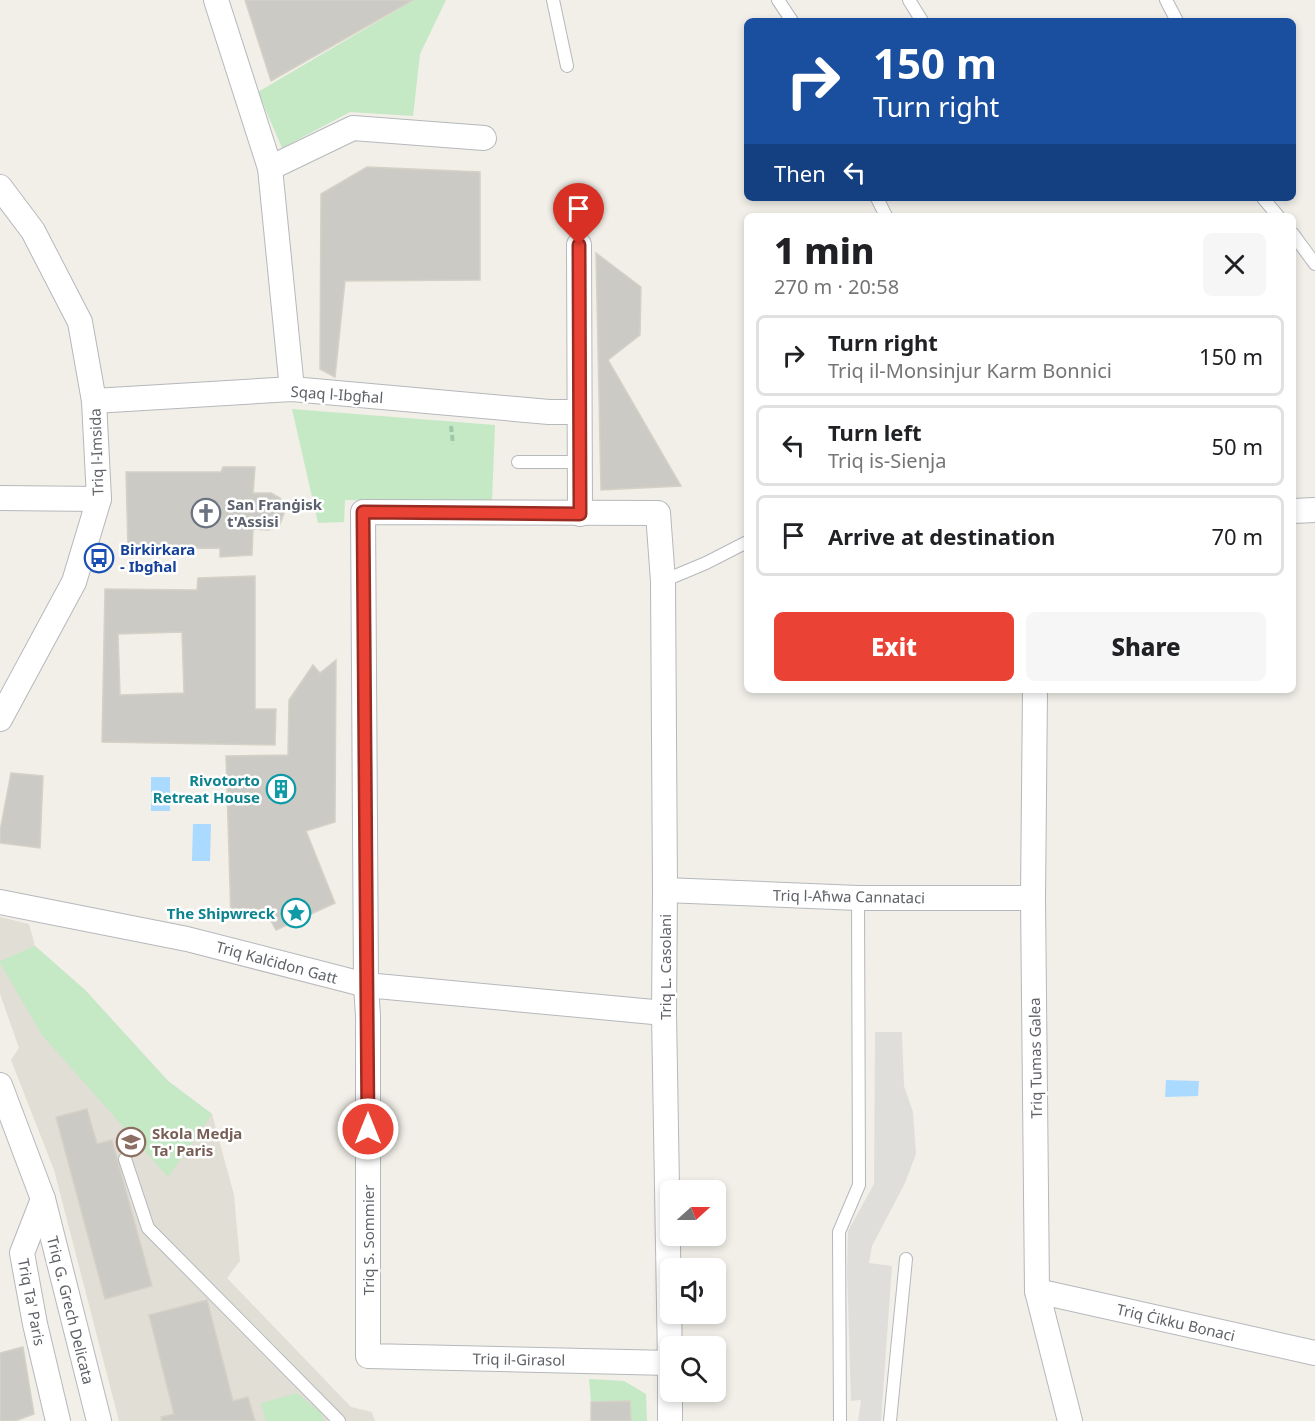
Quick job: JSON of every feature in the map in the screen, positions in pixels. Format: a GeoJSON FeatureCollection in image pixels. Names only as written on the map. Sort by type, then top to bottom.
{"type":"FeatureCollection","features":[{"type":"Feature","properties":{"kind":"street"},"geometry":{"type":"LineString","coordinates":[[216,0],[270,168],[292,389]]}},
{"type":"Feature","properties":{"kind":"street"},"geometry":{"type":"LineString","coordinates":[[270,168],[353,128],[484,138]]}},
{"type":"Feature","properties":{"kind":"street","name":"Triq l-Imsida"},"geometry":{"type":"LineString","coordinates":[[0,187],[33,231],[80,322],[94,401],[99,499],[74,582],[0,719]]}},
{"type":"Feature","properties":{"kind":"street"},"geometry":{"type":"LineString","coordinates":[[579,245],[580,514]]}},
{"type":"Feature","properties":{"kind":"street","name":"Sqaq l-Ibgħal"},"geometry":{"type":"LineString","coordinates":[[94,401],[292,389],[549,412],[579,412]]}},
{"type":"Feature","properties":{"kind":"street"},"geometry":{"type":"LineString","coordinates":[[0,498],[99,499]]}},
{"type":"Feature","properties":{"kind":"street"},"geometry":{"type":"LineString","coordinates":[[1296,511],[1315,510]]}},
{"type":"Feature","properties":{"kind":"street","name":"Triq S. Sommier"},"geometry":{"type":"LineString","coordinates":[[368,1356],[368,1016],[363,512],[580,514]]}},
{"type":"Feature","properties":{"kind":"street","name":"Triq L. Casolani"},"geometry":{"type":"LineString","coordinates":[[580,514],[658,513],[663,581],[664,1013],[670,1336]]}},
{"type":"Feature","properties":{"kind":"street","name":"Triq Tumas Galea"},"geometry":{"type":"LineString","coordinates":[[1035,693],[1033,898],[1036,1291],[1070,1421]]}},
{"type":"Feature","properties":{"kind":"street","name":"Triq l-Aħwa Cannataci"},"geometry":{"type":"LineString","coordinates":[[665,890],[858,898],[1033,898]]}},
{"type":"Feature","properties":{"kind":"street","name":"Triq Kalċidon Gatt"},"geometry":{"type":"LineString","coordinates":[[0,902],[187,939],[366,985],[664,1013]]}},
{"type":"Feature","properties":{"kind":"street"},"geometry":{"type":"LineString","coordinates":[[0,1085],[43,1199]]}},
{"type":"Feature","properties":{"kind":"street","name":"Triq Ta' Paris"},"geometry":{"type":"LineString","coordinates":[[43,1199],[22,1253],[58,1421]]}},
{"type":"Feature","properties":{"kind":"street","name":"Triq G. Grech Delicata"},"geometry":{"type":"LineString","coordinates":[[43,1199],[99,1421]]}},
{"type":"Feature","properties":{"kind":"street","name":"Triq Ċikku Bonaci"},"geometry":{"type":"LineString","coordinates":[[1036,1291],[1315,1353]]}},
{"type":"Feature","properties":{"kind":"street","name":"Triq il-Girasol"},"geometry":{"type":"LineString","coordinates":[[368,1356],[660,1363]]}},
{"type":"Feature","properties":{"kind":"street","name":"Triq L. Casolani"},"geometry":{"type":"LineString","coordinates":[[670,1402],[670,1421]]}},
{"type":"Feature","properties":{"kind":"lane"},"geometry":{"type":"LineString","coordinates":[[553,0],[567,66]]}},
{"type":"Feature","properties":{"kind":"lane"},"geometry":{"type":"LineString","coordinates":[[778,0],[790,18]]}},
{"type":"Feature","properties":{"kind":"lane"},"geometry":{"type":"LineString","coordinates":[[909,0],[920,18]]}},
{"type":"Feature","properties":{"kind":"lane"},"geometry":{"type":"LineString","coordinates":[[1166,0],[1175,18]]}},
{"type":"Feature","properties":{"kind":"lane"},"geometry":{"type":"LineString","coordinates":[[1266,201],[1276,213]]}},
{"type":"Feature","properties":{"kind":"lane"},"geometry":{"type":"LineString","coordinates":[[1296,238],[1315,264]]}},
{"type":"Feature","properties":{"kind":"lane"},"geometry":{"type":"LineString","coordinates":[[518,462],[581,462]]}},
{"type":"Feature","properties":{"kind":"lane"},"geometry":{"type":"LineString","coordinates":[[663,581],[744,544]]}},
{"type":"Feature","properties":{"kind":"lane"},"geometry":{"type":"LineString","coordinates":[[840,1421],[839,1232],[859,1185],[858,898]]}},
{"type":"Feature","properties":{"kind":"lane"},"geometry":{"type":"LineString","coordinates":[[126,1159],[148,1228],[339,1421]]}},
{"type":"Feature","properties":{"kind":"lane"},"geometry":{"type":"LineString","coordinates":[[890,1421],[906,1259]]}},
{"type":"Feature","properties":{"kind":"shaded area","name":"Skola Medja Ta' Paris"},"geometry":{"type":"Polygon","coordinates":[[[0,917],[29,924],[35,946],[85,990],[168,1081],[212,1114],[234,1195],[240,1261],[227,1278],[351,1407],[372,1412],[375,1421],[119,1421],[54,1170],[11,1060],[19,1048],[0,994],[0,917]]]}},
{"type":"Feature","properties":{"kind":"shaded area"},"geometry":{"type":"Polygon","coordinates":[[[875,1032],[902,1032],[904,1086],[913,1112],[916,1154],[905,1183],[872,1246],[869,1263],[892,1266],[881,1421],[858,1421],[861,1400],[851,1401],[848,1231],[874,1184],[875,1032]]]}},
{"type":"Feature","properties":{"kind":"green space"},"geometry":{"type":"Polygon","coordinates":[[[414,0],[446,0],[420,54],[413,116],[350,112],[282,148],[258,92],[414,0]]]}},
{"type":"Feature","properties":{"kind":"green space"},"geometry":{"type":"Polygon","coordinates":[[[292,409],[495,425],[492,501],[345,500],[344,522],[318,523],[292,409]]]}},
{"type":"Feature","properties":{"kind":"green space"},"geometry":{"type":"Polygon","coordinates":[[[35,946],[85,990],[168,1081],[212,1114],[168,1177],[42,1035],[0,963],[35,946]]]}},
{"type":"Feature","properties":{"kind":"green space"},"geometry":{"type":"Polygon","coordinates":[[[589,1379],[624,1381],[646,1394],[647,1421],[631,1421],[630,1401],[591,1402],[589,1379]]]}},
{"type":"Feature","properties":{"kind":"green space"},"geometry":{"type":"Polygon","coordinates":[[[297,1393],[321,1413],[324,1421],[266,1421],[261,1403],[297,1393]]]}},
{"type":"Feature","properties":{"kind":"water"},"geometry":{"type":"Polygon","coordinates":[[[151,777],[170,777],[170,811],[151,811],[151,777]]]}},
{"type":"Feature","properties":{"kind":"water"},"geometry":{"type":"Polygon","coordinates":[[[193,824],[211,824],[210,861],[192,861],[193,824]]]}},
{"type":"Feature","properties":{"kind":"water"},"geometry":{"type":"Polygon","coordinates":[[[1166,1080],[1199,1081],[1198,1096],[1165,1097],[1166,1080]]]}},
{"type":"Feature","properties":{"kind":"building"},"geometry":{"type":"Polygon","coordinates":[[[245,0],[413,0],[271,81],[245,0]]]}},
{"type":"Feature","properties":{"kind":"building"},"geometry":{"type":"Polygon","coordinates":[[[367,167],[480,172],[480,280],[345,281],[335,377],[320,369],[321,194],[367,167]]]}},
{"type":"Feature","properties":{"kind":"building"},"geometry":{"type":"Polygon","coordinates":[[[596,253],[641,287],[640,335],[608,360],[681,486],[601,490],[596,253]]]}},
{"type":"Feature","properties":{"kind":"building","name":"San Franġisk t'Assisi"},"geometry":{"type":"Polygon","coordinates":[[[223,467],[255,467],[253,493],[271,493],[280,498],[286,508],[279,527],[268,530],[253,529],[252,555],[220,557],[220,548],[128,549],[126,472],[221,472],[223,467]]]}},
{"type":"Feature","properties":{"kind":"building"},"geometry":{"type":"Polygon","coordinates":[[[255,576],[255,709],[276,709],[275,745],[102,742],[105,589],[197,590],[198,578],[255,576]],[[182,632],[118,634],[120,695],[184,693],[182,632]]]}},
{"type":"Feature","properties":{"kind":"building","name":"Rivotorto Retreat House"},"geometry":{"type":"Polygon","coordinates":[[[336,660],[335,822],[306,831],[335,903],[276,930],[266,912],[231,918],[226,756],[288,755],[289,700],[313,665],[320,673],[336,660]]]}},
{"type":"Feature","properties":{"kind":"building"},"geometry":{"type":"Polygon","coordinates":[[[11,773],[43,776],[40,848],[0,843],[0,831],[11,773]]]}},
{"type":"Feature","properties":{"kind":"building"},"geometry":{"type":"Polygon","coordinates":[[[87,1109],[97,1144],[112,1140],[152,1286],[105,1299],[56,1117],[87,1109]]]}},
{"type":"Feature","properties":{"kind":"building"},"geometry":{"type":"Polygon","coordinates":[[[207,1300],[233,1401],[248,1397],[255,1421],[162,1421],[161,1417],[174,1414],[149,1315],[207,1300]]]}},
{"type":"Feature","properties":{"kind":"building"},"geometry":{"type":"Polygon","coordinates":[[[23,1347],[34,1414],[15,1421],[0,1421],[0,1353],[23,1347]]]}},
{"type":"Feature","properties":{"kind":"building"},"geometry":{"type":"Polygon","coordinates":[[[630,1401],[631,1421],[591,1421],[591,1402],[630,1401]]]}},
{"type":"Feature","properties":{"kind":"place","name":"San Franġisk t'Assisi"},"geometry":{"type":"Point","coordinates":[206,513]}},
{"type":"Feature","properties":{"kind":"place","name":"Birkirkara - Ibgħal"},"geometry":{"type":"Point","coordinates":[99,558]}},
{"type":"Feature","properties":{"kind":"place","name":"Rivotorto Retreat House"},"geometry":{"type":"Point","coordinates":[281,789]}},
{"type":"Feature","properties":{"kind":"place","name":"The Shipwreck"},"geometry":{"type":"Point","coordinates":[296,913]}},
{"type":"Feature","properties":{"kind":"place","name":"Skola Medja Ta' Paris"},"geometry":{"type":"Point","coordinates":[131,1142]}},
{"type":"Feature","properties":{"kind":"route"},"geometry":{"type":"LineString","coordinates":[[368,1129],[363,512],[580,514],[579,245]]}}]}
